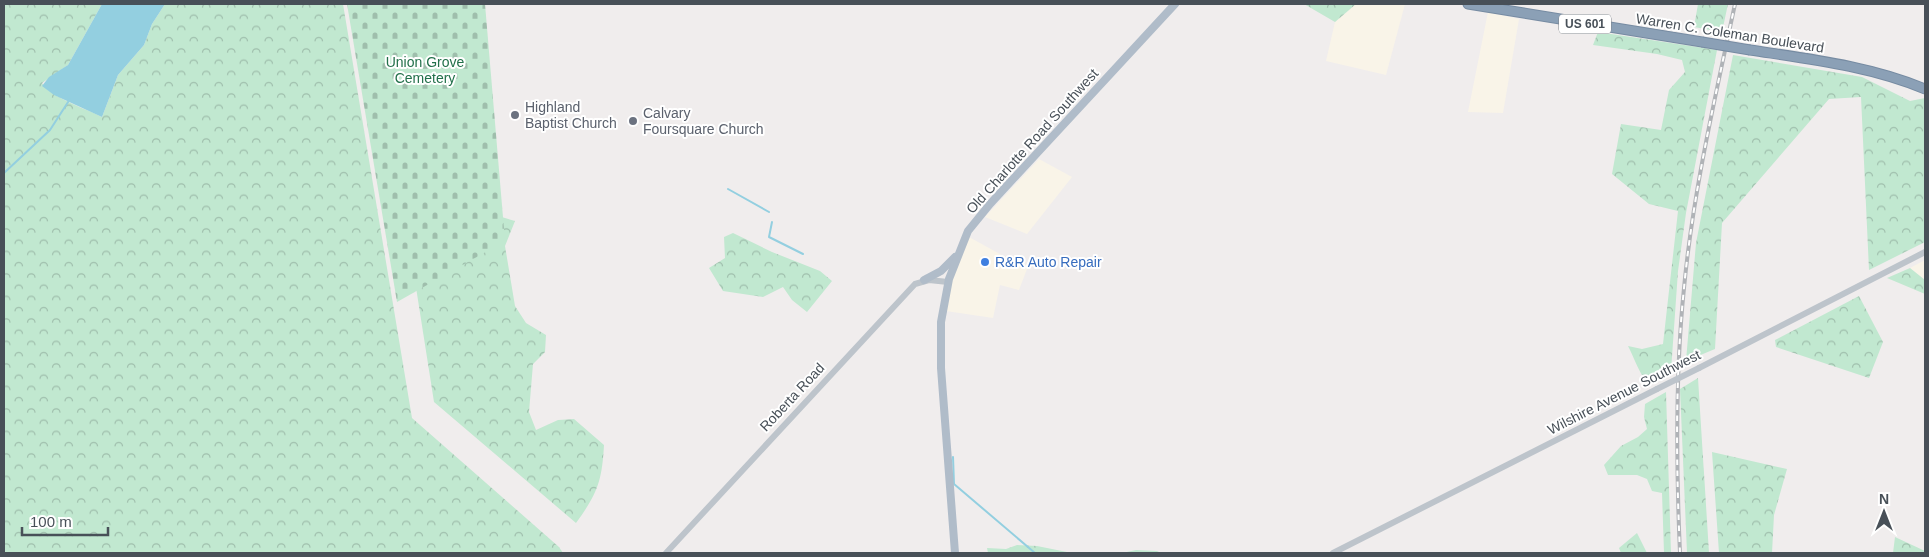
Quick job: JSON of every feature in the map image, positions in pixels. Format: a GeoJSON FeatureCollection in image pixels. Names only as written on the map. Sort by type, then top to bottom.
{"type":"FeatureCollection","features":[{"type":"Feature","properties":{"kind":"highway","name":"Warren C. Coleman Boulevard"},"geometry":{"type":"LineString","coordinates":[[1468,4],[1841,64],[1878,73],[1925,89]]}},
{"type":"Feature","properties":{"kind":"main road","name":"Old Charlotte Road Southwest"},"geometry":{"type":"LineString","coordinates":[[955,553],[940,341],[941,322],[948,282],[958,254],[968,231],[990,204],[1175,4]]}},
{"type":"Feature","properties":{"kind":"main road"},"geometry":{"type":"LineString","coordinates":[[924,280],[947,266],[958,254]]}},
{"type":"Feature","properties":{"kind":"street","name":"Wilshire Avenue Southwest"},"geometry":{"type":"LineString","coordinates":[[1333,553],[1925,252]]}},
{"type":"Feature","properties":{"kind":"street"},"geometry":{"type":"LineString","coordinates":[[924,280],[948,282]]}},
{"type":"Feature","properties":{"kind":"street","name":"Roberta Road"},"geometry":{"type":"LineString","coordinates":[[666,553],[910,290],[924,280]]}},
{"type":"Feature","properties":{"kind":"shaded area"},"geometry":{"type":"Polygon","coordinates":[[[1356,4],[1405,4],[1386,75],[1326,61],[1335,22],[1356,4]]]}},
{"type":"Feature","properties":{"kind":"shaded area"},"geometry":{"type":"Polygon","coordinates":[[[1488,12],[1519,19],[1503,113],[1468,112],[1488,12]]]}},
{"type":"Feature","properties":{"kind":"shaded area"},"geometry":{"type":"Polygon","coordinates":[[[1039,159],[1072,177],[1027,234],[985,217],[1039,159]]]}},
{"type":"Feature","properties":{"kind":"shaded area"},"geometry":{"type":"Polygon","coordinates":[[[969,237],[1027,269],[1019,290],[1000,285],[993,318],[946,311],[951,282],[969,237]]]}},
{"type":"Feature","properties":{"kind":"shaded area"},"geometry":{"type":"Polygon","coordinates":[[[1925,260],[1925,280],[1910,268],[1925,260]]]}},
{"type":"Feature","properties":{"kind":"green space"},"geometry":{"type":"Polygon","coordinates":[[[4,4],[102,4],[68,65],[42,83],[60,98],[102,117],[118,75],[144,45],[152,24],[165,4],[343,4],[412,418],[559,547],[563,553],[4,553],[4,4]]]}},
{"type":"Feature","properties":{"kind":"green space","name":"Union Grove Cemetery"},"geometry":{"type":"Polygon","coordinates":[[[347,4],[485,4],[505,241],[397,302],[347,4]]]}},
{"type":"Feature","properties":{"kind":"green space"},"geometry":{"type":"Polygon","coordinates":[[[1304,4],[1356,4],[1335,22],[1304,4]]]}},
{"type":"Feature","properties":{"kind":"green space"},"geometry":{"type":"Polygon","coordinates":[[[1698,4],[1728,4],[1722,32],[1694,27],[1698,4]]]}},
{"type":"Feature","properties":{"kind":"green space"},"geometry":{"type":"Polygon","coordinates":[[[1598,32],[1717,50],[1686,213],[1678,271],[1671,371],[1648,383],[1628,346],[1642,349],[1663,344],[1678,211],[1649,204],[1612,174],[1621,124],[1661,130],[1669,90],[1685,72],[1682,60],[1657,54],[1593,45],[1598,32]]]}},
{"type":"Feature","properties":{"kind":"green space"},"geometry":{"type":"Polygon","coordinates":[[[1733,55],[1862,77],[1910,101],[1925,98],[1925,242],[1869,270],[1861,97],[1829,99],[1722,223],[1715,349],[1686,361],[1696,243],[1733,55]]]}},
{"type":"Feature","properties":{"kind":"green space"},"geometry":{"type":"Polygon","coordinates":[[[495,215],[515,221],[505,246],[515,306],[526,323],[546,335],[545,352],[533,364],[529,412],[536,430],[558,420],[574,419],[604,445],[602,469],[597,487],[589,504],[576,523],[434,402],[412,262],[495,215]]]}},
{"type":"Feature","properties":{"kind":"green space"},"geometry":{"type":"Polygon","coordinates":[[[733,233],[772,252],[820,271],[832,281],[807,312],[792,300],[783,287],[763,297],[723,291],[709,268],[725,258],[724,237],[733,233]]]}},
{"type":"Feature","properties":{"kind":"green space"},"geometry":{"type":"Polygon","coordinates":[[[1910,268],[1925,280],[1925,294],[1887,278],[1910,268]]]}},
{"type":"Feature","properties":{"kind":"green space"},"geometry":{"type":"Polygon","coordinates":[[[1859,296],[1883,342],[1869,378],[1776,347],[1775,340],[1859,296]]]}},
{"type":"Feature","properties":{"kind":"green space"},"geometry":{"type":"Polygon","coordinates":[[[1698,378],[1709,553],[1687,553],[1680,389],[1698,378]]]}},
{"type":"Feature","properties":{"kind":"green space"},"geometry":{"type":"Polygon","coordinates":[[[1666,392],[1671,553],[1664,553],[1662,493],[1652,491],[1647,479],[1637,475],[1608,475],[1604,465],[1621,446],[1638,437],[1647,429],[1644,417],[1645,404],[1666,392]]]}},
{"type":"Feature","properties":{"kind":"green space"},"geometry":{"type":"Polygon","coordinates":[[[1712,452],[1787,469],[1774,515],[1772,553],[1719,553],[1712,452]]]}},
{"type":"Feature","properties":{"kind":"green space"},"geometry":{"type":"Polygon","coordinates":[[[1637,533],[1647,553],[1621,553],[1619,548],[1637,533]]]}},
{"type":"Feature","properties":{"kind":"green space"},"geometry":{"type":"Polygon","coordinates":[[[1895,537],[1925,551],[1925,553],[1893,553],[1895,537]]]}},
{"type":"Feature","properties":{"kind":"green space"},"geometry":{"type":"Polygon","coordinates":[[[1017,545],[1037,546],[1072,553],[988,553],[987,548],[1006,549],[1017,545]]]}},
{"type":"Feature","properties":{"kind":"green space"},"geometry":{"type":"Polygon","coordinates":[[[1136,550],[1157,551],[1161,553],[1122,553],[1136,550]]]}},
{"type":"Feature","properties":{"kind":"water"},"geometry":{"type":"Polygon","coordinates":[[[102,4],[165,4],[152,24],[144,45],[118,75],[102,117],[54,95],[42,86],[49,77],[68,65],[102,4]]]}},
{"type":"Feature","properties":{"kind":"waterway"},"geometry":{"type":"LineString","coordinates":[[4,173],[50,130],[70,99]]}},
{"type":"Feature","properties":{"kind":"waterway"},"geometry":{"type":"LineString","coordinates":[[728,189],[769,212]]}},
{"type":"Feature","properties":{"kind":"waterway"},"geometry":{"type":"LineString","coordinates":[[772,222],[769,237],[803,254]]}},
{"type":"Feature","properties":{"kind":"waterway"},"geometry":{"type":"LineString","coordinates":[[953,457],[954,484],[1035,553]]}},
{"type":"Feature","properties":{"kind":"railway"},"geometry":{"type":"LineString","coordinates":[[1680,553],[1677,420],[1684,288],[1699,181],[1735,4]]}},
{"type":"Feature","properties":{"kind":"place","name":"Highland Baptist Church"},"geometry":{"type":"Point","coordinates":[515,115]}},
{"type":"Feature","properties":{"kind":"place","name":"Calvary Foursquare Church"},"geometry":{"type":"Point","coordinates":[633,121]}},
{"type":"Feature","properties":{"kind":"place","name":"R&R Auto Repair"},"geometry":{"type":"Point","coordinates":[985,262]}}]}
